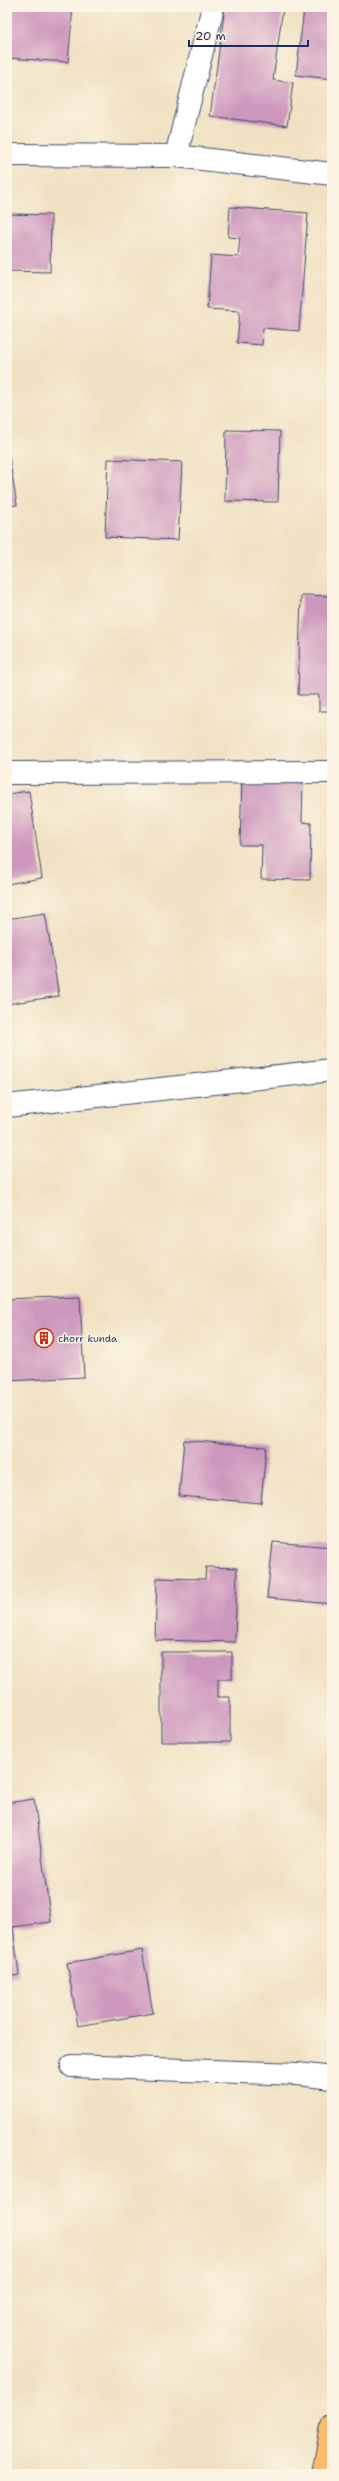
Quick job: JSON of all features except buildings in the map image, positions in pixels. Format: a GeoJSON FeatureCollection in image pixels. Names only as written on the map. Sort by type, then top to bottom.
{"type":"FeatureCollection","features":[{"type":"Feature","properties":{"kind":"highway"},"geometry":{"type":"LineString","coordinates":[[323,2474],[332,2426]]}},
{"type":"Feature","properties":{"kind":"street"},"geometry":{"type":"LineString","coordinates":[[176,156],[213,7]]}},
{"type":"Feature","properties":{"kind":"street"},"geometry":{"type":"LineString","coordinates":[[7,155],[176,156],[332,174]]}},
{"type":"Feature","properties":{"kind":"street"},"geometry":{"type":"LineString","coordinates":[[7,773],[332,772]]}},
{"type":"Feature","properties":{"kind":"street"},"geometry":{"type":"LineString","coordinates":[[7,1106],[332,1070]]}},
{"type":"Feature","properties":{"kind":"street"},"geometry":{"type":"LineString","coordinates":[[72,2066],[298,2074],[332,2078]]}},
{"type":"Feature","properties":{"kind":"place","name":"chorr kunda"},"geometry":{"type":"Point","coordinates":[44,1338]}}]}
